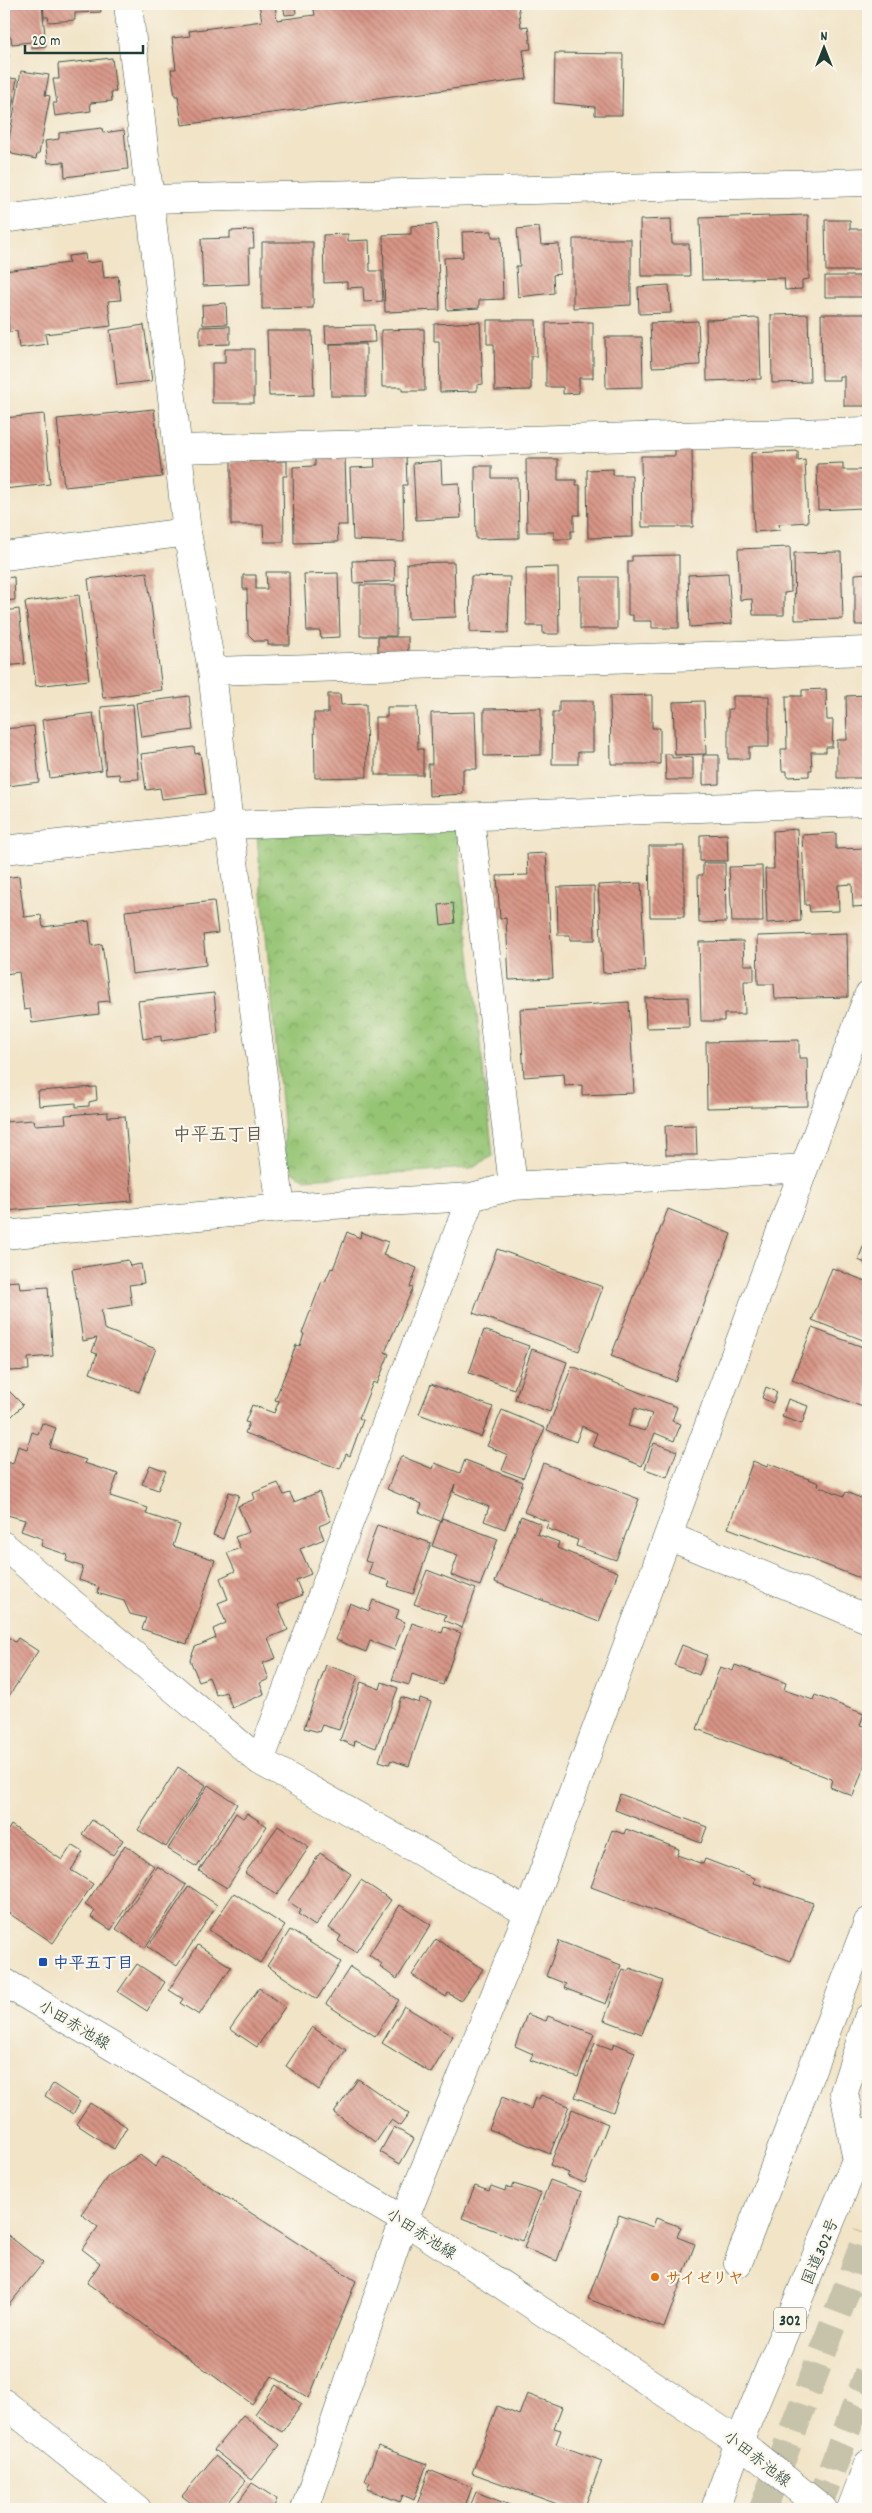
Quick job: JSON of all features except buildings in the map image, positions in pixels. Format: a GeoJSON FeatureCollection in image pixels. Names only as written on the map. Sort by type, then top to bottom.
{"type":"FeatureCollection","features":[{"type":"Feature","properties":{"kind":"main road"},"geometry":{"type":"LineString","coordinates":[[128,4],[188,532],[212,672],[229,825],[281,1208]]}},
{"type":"Feature","properties":{"kind":"main road"},"geometry":{"type":"LineString","coordinates":[[4,219],[151,199],[868,182]]}},
{"type":"Feature","properties":{"kind":"main road"},"geometry":{"type":"LineString","coordinates":[[178,450],[868,431]]}},
{"type":"Feature","properties":{"kind":"main road"},"geometry":{"type":"LineString","coordinates":[[4,556],[188,532]]}},
{"type":"Feature","properties":{"kind":"main road"},"geometry":{"type":"LineString","coordinates":[[212,672],[868,651]]}},
{"type":"Feature","properties":{"kind":"main road"},"geometry":{"type":"LineString","coordinates":[[4,850],[229,825],[868,802]]}},
{"type":"Feature","properties":{"kind":"main road"},"geometry":{"type":"LineString","coordinates":[[470,817],[513,1186]]}},
{"type":"Feature","properties":{"kind":"main road"},"geometry":{"type":"LineString","coordinates":[[305,2509],[404,2220],[528,1913],[868,996]]}},
{"type":"Feature","properties":{"kind":"main road"},"geometry":{"type":"LineString","coordinates":[[4,1235],[281,1208],[471,1197],[513,1186],[804,1168]]}},
{"type":"Feature","properties":{"kind":"main road"},"geometry":{"type":"LineString","coordinates":[[260,1760],[471,1197]]}},
{"type":"Feature","properties":{"kind":"main road"},"geometry":{"type":"LineString","coordinates":[[668,1536],[868,1619]]}},
{"type":"Feature","properties":{"kind":"main road"},"geometry":{"type":"LineString","coordinates":[[4,1546],[260,1760],[528,1913]]}},
{"type":"Feature","properties":{"kind":"main road"},"geometry":{"type":"LineString","coordinates":[[738,2263],[868,1922]]}},
{"type":"Feature","properties":{"kind":"main road","name":"小田赤池線"},"geometry":{"type":"LineString","coordinates":[[4,1982],[404,2220],[739,2442],[823,2509]]}},
{"type":"Feature","properties":{"kind":"main road"},"geometry":{"type":"LineString","coordinates":[[857,2161],[844,2092],[868,2018]]}},
{"type":"Feature","properties":{"kind":"main road","name":"国道302号"},"geometry":{"type":"LineString","coordinates":[[715,2509],[739,2442],[868,2131]]}},
{"type":"Feature","properties":{"kind":"main road"},"geometry":{"type":"LineString","coordinates":[[4,2403],[137,2509]]}},
{"type":"Feature","properties":{"kind":"main road"},"geometry":{"type":"LineString","coordinates":[[851,2509],[868,2464]]}},
{"type":"Feature","properties":{"kind":"green space"},"geometry":{"type":"Polygon","coordinates":[[[456,829],[493,1156],[471,1168],[304,1179],[287,1167],[257,836],[456,829]]]}},
{"type":"Feature","properties":{"kind":"tunnel"},"geometry":{"type":"LineString","coordinates":[[763,2509],[868,2233]]}},
{"type":"Feature","properties":{"kind":"tunnel"},"geometry":{"type":"LineString","coordinates":[[817,2509],[868,2374]]}},
{"type":"Feature","properties":{"kind":"place","name":"中平五丁目"},"geometry":{"type":"Point","coordinates":[43,1962]}},
{"type":"Feature","properties":{"kind":"place","name":"サイゼリヤ"},"geometry":{"type":"Point","coordinates":[655,2277]}},
{"type":"Feature","properties":{"kind":"district","name":"中平五丁目"},"geometry":{"type":"Point","coordinates":[218,1134]}}]}
